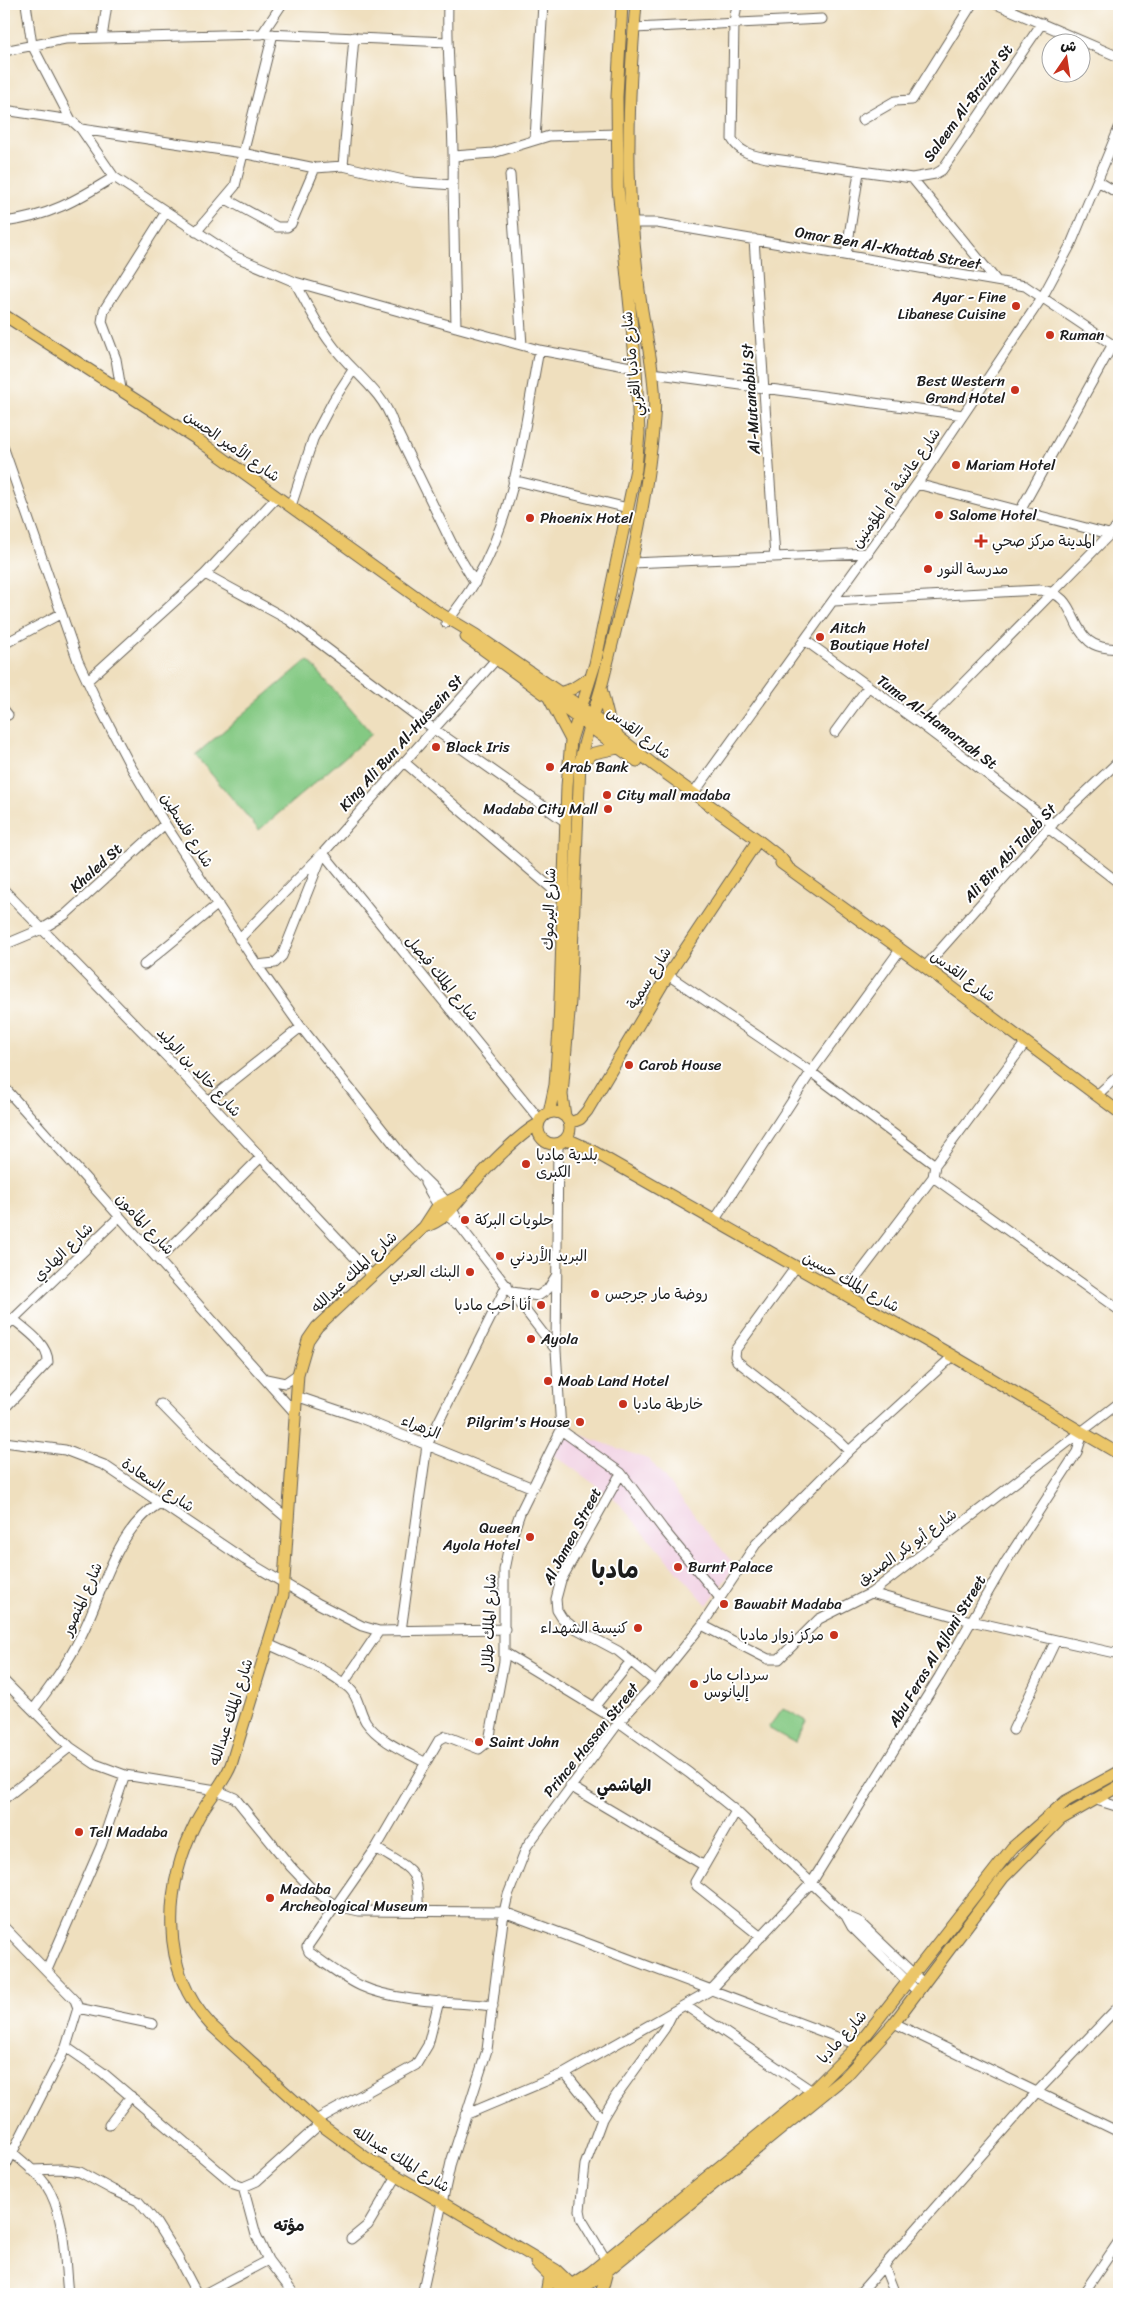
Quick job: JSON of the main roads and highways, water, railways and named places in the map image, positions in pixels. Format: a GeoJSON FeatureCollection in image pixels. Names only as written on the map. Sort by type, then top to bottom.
{"type":"FeatureCollection","features":[{"type":"Feature","properties":{"kind":"main road","name":"شارع مأدبا الغربي"},"geometry":{"type":"LineString","coordinates":[[579,713],[591,676],[628,508],[636,470],[639,433],[636,368],[618,188],[617,134],[622,4]]}},
{"type":"Feature","properties":{"kind":"main road","name":"شارع مأدبا الغربي"},"geometry":{"type":"LineString","coordinates":[[589,721],[601,686],[631,563],[647,478],[655,417],[652,373],[638,282],[629,144],[636,4]]}},
{"type":"Feature","properties":{"kind":"main road","name":"شارع الأمير الحسن"},"geometry":{"type":"LineString","coordinates":[[4,315],[198,440],[589,721]]}},
{"type":"Feature","properties":{"kind":"main road"},"geometry":{"type":"LineString","coordinates":[[571,740],[554,694],[572,689],[591,676]]}},
{"type":"Feature","properties":{"kind":"main road"},"geometry":{"type":"LineString","coordinates":[[580,762],[594,753],[618,743],[601,686]]}},
{"type":"Feature","properties":{"kind":"main road","name":"شارع اليرموك"},"geometry":{"type":"LineString","coordinates":[[543,1119],[555,1085],[571,740],[579,713]]}},
{"type":"Feature","properties":{"kind":"main road","name":"شارع اليرموك"},"geometry":{"type":"LineString","coordinates":[[568,1120],[562,1095],[570,1001],[580,762],[589,721]]}},
{"type":"Feature","properties":{"kind":"main road","name":"شارع القدس"},"geometry":{"type":"LineString","coordinates":[[589,721],[756,843],[780,858],[787,866],[1119,1112]]}},
{"type":"Feature","properties":{"kind":"main road","name":"شارع القدس"},"geometry":{"type":"LineString","coordinates":[[677,785],[694,793],[756,843]]}},
{"type":"Feature","properties":{"kind":"main road","name":"شارع سمية"},"geometry":{"type":"LineString","coordinates":[[568,1120],[580,1120],[587,1111],[668,975],[756,843]]}},
{"type":"Feature","properties":{"kind":"main road"},"geometry":{"type":"LineString","coordinates":[[557,1112],[568,1120],[570,1132],[562,1142],[547,1143],[543,1140],[540,1135],[543,1119],[557,1112]]}},
{"type":"Feature","properties":{"kind":"main road","name":"شارع الملك عبدالله"},"geometry":{"type":"LineString","coordinates":[[543,1119],[514,1144],[465,1193],[424,1227],[317,1327],[308,1340],[298,1374],[284,1583],[280,1606],[231,1765],[224,1780],[197,1820],[176,1878],[172,1925],[178,1972],[185,1989],[204,2017],[318,2122],[365,2157],[528,2255],[553,2273],[570,2292]]}},
{"type":"Feature","properties":{"kind":"main road","name":"شارع الملك حسين"},"geometry":{"type":"LineString","coordinates":[[562,1142],[588,1149],[952,1356],[1119,1454]]}},
{"type":"Feature","properties":{"kind":"main road","name":"شارع مادبا"},"geometry":{"type":"LineString","coordinates":[[570,2292],[591,2272],[607,2266],[812,2091],[858,2045],[1012,1848],[1066,1801],[1119,1772]]}},
{"type":"Feature","properties":{"kind":"main road","name":"شارع مادبا"},"geometry":{"type":"LineString","coordinates":[[570,2292],[607,2266],[846,2076],[894,2023],[998,1885],[1022,1858],[1061,1819],[1093,1799],[1119,1786]]}},
{"type":"Feature","properties":{"kind":"main road"},"geometry":{"type":"LineString","coordinates":[[601,2294],[607,2266]]}},
{"type":"Feature","properties":{"kind":"main road"},"geometry":{"type":"LineString","coordinates":[[546,2294],[553,2273],[591,2272]]}},
{"type":"Feature","properties":{"kind":"place","name":"Ayar - Fine Libanese Cuisine"},"geometry":{"type":"Point","coordinates":[1016,306]}},
{"type":"Feature","properties":{"kind":"place","name":"Ruman"},"geometry":{"type":"Point","coordinates":[1050,335]}},
{"type":"Feature","properties":{"kind":"place","name":"Best Western Grand Hotel"},"geometry":{"type":"Point","coordinates":[1015,390]}},
{"type":"Feature","properties":{"kind":"place","name":"Mariam Hotel"},"geometry":{"type":"Point","coordinates":[956,465]}},
{"type":"Feature","properties":{"kind":"place","name":"Salome Hotel"},"geometry":{"type":"Point","coordinates":[939,515]}},
{"type":"Feature","properties":{"kind":"place","name":"Phoenix Hotel"},"geometry":{"type":"Point","coordinates":[530,518]}},
{"type":"Feature","properties":{"kind":"place","name":"المدينة مركز صحي"},"geometry":{"type":"Point","coordinates":[981,541]}},
{"type":"Feature","properties":{"kind":"place","name":"مدرسة النور"},"geometry":{"type":"Point","coordinates":[928,569]}},
{"type":"Feature","properties":{"kind":"place","name":"Aitch Boutique Hotel"},"geometry":{"type":"Point","coordinates":[820,637]}},
{"type":"Feature","properties":{"kind":"place","name":"Black Iris"},"geometry":{"type":"Point","coordinates":[436,747]}},
{"type":"Feature","properties":{"kind":"place","name":"Arab Bank"},"geometry":{"type":"Point","coordinates":[550,767]}},
{"type":"Feature","properties":{"kind":"place","name":"City mall madaba"},"geometry":{"type":"Point","coordinates":[607,795]}},
{"type":"Feature","properties":{"kind":"place","name":"Madaba City Mall"},"geometry":{"type":"Point","coordinates":[608,809]}},
{"type":"Feature","properties":{"kind":"place","name":"Carob House"},"geometry":{"type":"Point","coordinates":[629,1065]}},
{"type":"Feature","properties":{"kind":"place","name":"بلدية مادبا الكبرى"},"geometry":{"type":"Point","coordinates":[526,1164]}},
{"type":"Feature","properties":{"kind":"place","name":"حلويات البركة"},"geometry":{"type":"Point","coordinates":[465,1220]}},
{"type":"Feature","properties":{"kind":"place","name":"البريد الأردني"},"geometry":{"type":"Point","coordinates":[500,1256]}},
{"type":"Feature","properties":{"kind":"place","name":"البنك العربي"},"geometry":{"type":"Point","coordinates":[470,1272]}},
{"type":"Feature","properties":{"kind":"place","name":"روضة مار جرجس"},"geometry":{"type":"Point","coordinates":[595,1294]}},
{"type":"Feature","properties":{"kind":"place","name":"أنا أحب مادبا"},"geometry":{"type":"Point","coordinates":[541,1305]}},
{"type":"Feature","properties":{"kind":"place","name":"Ayola"},"geometry":{"type":"Point","coordinates":[531,1339]}},
{"type":"Feature","properties":{"kind":"place","name":"Moab Land Hotel"},"geometry":{"type":"Point","coordinates":[548,1381]}},
{"type":"Feature","properties":{"kind":"place","name":"خارطة مادبا"},"geometry":{"type":"Point","coordinates":[623,1404]}},
{"type":"Feature","properties":{"kind":"place","name":"Pilgrim's House"},"geometry":{"type":"Point","coordinates":[580,1422]}},
{"type":"Feature","properties":{"kind":"place","name":"Queen Ayola Hotel"},"geometry":{"type":"Point","coordinates":[530,1537]}},
{"type":"Feature","properties":{"kind":"place","name":"Burnt Palace"},"geometry":{"type":"Point","coordinates":[678,1567]}},
{"type":"Feature","properties":{"kind":"place","name":"Bawabit Madaba"},"geometry":{"type":"Point","coordinates":[724,1604]}},
{"type":"Feature","properties":{"kind":"place","name":"كنيسة الشهداء"},"geometry":{"type":"Point","coordinates":[638,1628]}},
{"type":"Feature","properties":{"kind":"place","name":"مركز زوار مادبا"},"geometry":{"type":"Point","coordinates":[834,1635]}},
{"type":"Feature","properties":{"kind":"place","name":"سرداب مار إليانوس"},"geometry":{"type":"Point","coordinates":[694,1684]}},
{"type":"Feature","properties":{"kind":"place","name":"Saint John"},"geometry":{"type":"Point","coordinates":[479,1742]}},
{"type":"Feature","properties":{"kind":"place","name":"Tell Madaba"},"geometry":{"type":"Point","coordinates":[79,1832]}},
{"type":"Feature","properties":{"kind":"place","name":"Madaba Archeological Museum"},"geometry":{"type":"Point","coordinates":[270,1898]}},
{"type":"Feature","properties":{"kind":"district","name":"مادبا"},"geometry":{"type":"Point","coordinates":[615,1569]}},
{"type":"Feature","properties":{"kind":"district","name":"الهاشمي"},"geometry":{"type":"Point","coordinates":[624,1785]}},
{"type":"Feature","properties":{"kind":"district","name":"مؤته"},"geometry":{"type":"Point","coordinates":[289,2225]}}]}
